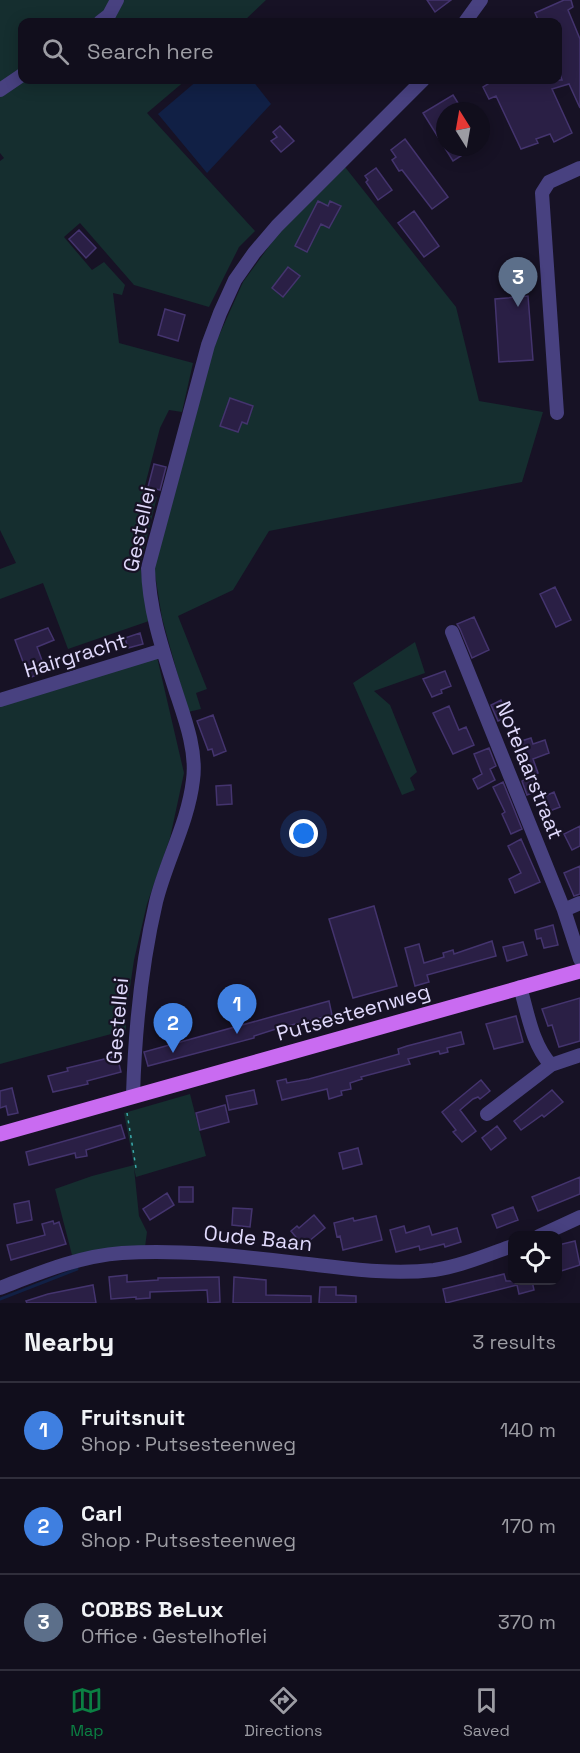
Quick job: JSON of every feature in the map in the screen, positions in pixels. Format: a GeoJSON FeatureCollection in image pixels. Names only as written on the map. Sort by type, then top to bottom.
{"type":"FeatureCollection","features":[{"type":"Feature","properties":{"kind":"main road","name":"Putsesteenweg"},"geometry":{"type":"LineString","coordinates":[[0,1134],[129,1102],[580,971]]}},
{"type":"Feature","properties":{"kind":"street"},"geometry":{"type":"LineString","coordinates":[[105,18],[117,0]]}},
{"type":"Feature","properties":{"kind":"street"},"geometry":{"type":"LineString","coordinates":[[468,18],[481,0]]}},
{"type":"Feature","properties":{"kind":"street"},"geometry":{"type":"LineString","coordinates":[[0,90],[18,78]]}},
{"type":"Feature","properties":{"kind":"street","name":"Gestellei"},"geometry":{"type":"LineString","coordinates":[[129,1102],[140,983],[157,900],[194,779],[192,749],[151,604],[148,568],[208,345],[235,280],[254,253],[419,84]]}},
{"type":"Feature","properties":{"kind":"street"},"geometry":{"type":"LineString","coordinates":[[557,413],[542,193],[549,182],[580,168]]}},
{"type":"Feature","properties":{"kind":"street","name":"Notelaarstraat"},"geometry":{"type":"LineString","coordinates":[[452,632],[564,910],[580,959]]}},
{"type":"Feature","properties":{"kind":"street","name":"Hairgracht"},"geometry":{"type":"LineString","coordinates":[[0,700],[163,650]]}},
{"type":"Feature","properties":{"kind":"street"},"geometry":{"type":"LineString","coordinates":[[564,910],[580,903]]}},
{"type":"Feature","properties":{"kind":"street"},"geometry":{"type":"LineString","coordinates":[[520,987],[542,1055],[551,1065]]}},
{"type":"Feature","properties":{"kind":"street"},"geometry":{"type":"LineString","coordinates":[[487,1114],[551,1065],[580,1055]]}},
{"type":"Feature","properties":{"kind":"street"},"geometry":{"type":"LineString","coordinates":[[550,1231],[580,1217]]}},
{"type":"Feature","properties":{"kind":"street","name":"Oude Baan"},"geometry":{"type":"LineString","coordinates":[[0,1288],[81,1259],[119,1253],[161,1251],[218,1254],[396,1273],[438,1269],[508,1248]]}},
{"type":"Feature","properties":{"kind":"path"},"geometry":{"type":"LineString","coordinates":[[129,1102],[136,1168]]}},
{"type":"Feature","properties":{"kind":"green space"},"geometry":{"type":"Polygon","coordinates":[[[0,0],[112,0],[98,18],[18,18],[18,74],[0,86],[0,0]]]}},
{"type":"Feature","properties":{"kind":"green space"},"geometry":{"type":"Polygon","coordinates":[[[121,0],[266,0],[247,18],[111,18],[121,0]]]}},
{"type":"Feature","properties":{"kind":"green space"},"geometry":{"type":"Polygon","coordinates":[[[18,84],[181,84],[147,113],[255,231],[239,247],[209,307],[134,285],[80,223],[64,237],[92,270],[104,262],[125,285],[122,295],[113,293],[119,343],[193,363],[182,412],[169,410],[160,428],[143,493],[157,497],[140,565],[149,621],[68,649],[43,583],[0,599],[0,569],[16,563],[0,530],[0,161],[4,158],[0,153],[0,95],[18,84]]]}},
{"type":"Feature","properties":{"kind":"green space"},"geometry":{"type":"Polygon","coordinates":[[[345,167],[456,307],[479,401],[543,412],[522,482],[269,531],[233,590],[178,616],[207,689],[196,693],[201,709],[188,712],[162,618],[154,568],[213,349],[243,282],[286,223],[345,167]]]}},
{"type":"Feature","properties":{"kind":"green space"},"geometry":{"type":"Polygon","coordinates":[[[415,642],[425,673],[374,691],[390,705],[417,772],[410,778],[415,790],[402,795],[353,683],[415,642]]]}},
{"type":"Feature","properties":{"kind":"green space"},"geometry":{"type":"Polygon","coordinates":[[[157,657],[184,773],[170,838],[147,904],[134,960],[126,1014],[126,1030],[0,1064],[0,701],[157,657]]]}},
{"type":"Feature","properties":{"kind":"green space"},"geometry":{"type":"Polygon","coordinates":[[[190,1094],[206,1156],[136,1177],[134,1168],[139,1216],[147,1232],[145,1247],[72,1255],[55,1189],[134,1165],[124,1113],[190,1094]]]}},
{"type":"Feature","properties":{"kind":"water"},"geometry":{"type":"Polygon","coordinates":[[[193,84],[255,84],[271,104],[207,173],[158,114],[193,84]]]}},
{"type":"Feature","properties":{"kind":"building"},"geometry":{"type":"Polygon","coordinates":[[[427,0],[451,0],[435,12],[427,0]]]}},
{"type":"Feature","properties":{"kind":"building"},"geometry":{"type":"Polygon","coordinates":[[[564,0],[571,0],[573,7],[568,10],[580,39],[580,108],[569,84],[552,89],[572,133],[554,142],[550,134],[536,139],[538,143],[521,149],[496,96],[489,99],[483,87],[488,84],[562,84],[562,18],[537,18],[535,13],[564,0]]]}},
{"type":"Feature","properties":{"kind":"building"},"geometry":{"type":"Polygon","coordinates":[[[453,95],[457,102],[441,102],[453,95]]]}},
{"type":"Feature","properties":{"kind":"building"},"geometry":{"type":"Polygon","coordinates":[[[436,105],[436,134],[423,113],[436,105]]]}},
{"type":"Feature","properties":{"kind":"building"},"geometry":{"type":"Polygon","coordinates":[[[280,126],[294,141],[281,152],[271,141],[277,137],[273,132],[280,126]]]}},
{"type":"Feature","properties":{"kind":"building"},"geometry":{"type":"Polygon","coordinates":[[[405,139],[448,197],[432,209],[392,160],[396,157],[391,150],[405,139]]]}},
{"type":"Feature","properties":{"kind":"building"},"geometry":{"type":"Polygon","coordinates":[[[450,156],[461,156],[453,161],[450,156]]]}},
{"type":"Feature","properties":{"kind":"building"},"geometry":{"type":"Polygon","coordinates":[[[376,168],[392,190],[378,200],[366,182],[368,180],[365,176],[376,168]]]}},
{"type":"Feature","properties":{"kind":"building"},"geometry":{"type":"Polygon","coordinates":[[[318,201],[328,206],[330,201],[341,206],[329,228],[321,224],[307,252],[295,246],[318,201]]]}},
{"type":"Feature","properties":{"kind":"building"},"geometry":{"type":"Polygon","coordinates":[[[414,211],[439,246],[424,257],[398,223],[414,211]]]}},
{"type":"Feature","properties":{"kind":"building"},"geometry":{"type":"Polygon","coordinates":[[[79,230],[96,248],[86,258],[69,239],[79,230]]]}},
{"type":"Feature","properties":{"kind":"building"},"geometry":{"type":"Polygon","coordinates":[[[288,267],[300,276],[283,297],[272,288],[288,267]]]}},
{"type":"Feature","properties":{"kind":"building"},"geometry":{"type":"Polygon","coordinates":[[[528,296],[533,360],[499,362],[495,299],[528,296]]]}},
{"type":"Feature","properties":{"kind":"building"},"geometry":{"type":"Polygon","coordinates":[[[165,309],[185,315],[178,341],[158,335],[165,309]]]}},
{"type":"Feature","properties":{"kind":"building"},"geometry":{"type":"Polygon","coordinates":[[[230,398],[253,406],[247,424],[242,422],[238,432],[220,426],[230,398]]]}},
{"type":"Feature","properties":{"kind":"building"},"geometry":{"type":"Polygon","coordinates":[[[154,464],[166,467],[160,490],[148,487],[154,464]]]}},
{"type":"Feature","properties":{"kind":"building"},"geometry":{"type":"Polygon","coordinates":[[[555,587],[571,620],[556,627],[540,594],[555,587]]]}},
{"type":"Feature","properties":{"kind":"building"},"geometry":{"type":"Polygon","coordinates":[[[474,617],[489,650],[472,658],[457,624],[474,617]]]}},
{"type":"Feature","properties":{"kind":"building"},"geometry":{"type":"Polygon","coordinates":[[[48,628],[54,640],[37,647],[46,671],[29,678],[15,640],[48,628]]]}},
{"type":"Feature","properties":{"kind":"building"},"geometry":{"type":"Polygon","coordinates":[[[140,633],[143,644],[128,648],[125,638],[140,633]]]}},
{"type":"Feature","properties":{"kind":"building"},"geometry":{"type":"Polygon","coordinates":[[[445,671],[451,686],[432,697],[423,679],[445,671]]]}},
{"type":"Feature","properties":{"kind":"building"},"geometry":{"type":"Polygon","coordinates":[[[501,700],[508,717],[498,721],[491,705],[501,700]]]}},
{"type":"Feature","properties":{"kind":"building"},"geometry":{"type":"Polygon","coordinates":[[[449,706],[459,730],[466,727],[474,745],[453,754],[433,713],[449,706]]]}},
{"type":"Feature","properties":{"kind":"building"},"geometry":{"type":"Polygon","coordinates":[[[213,715],[226,751],[214,756],[212,749],[208,750],[197,721],[213,715]]]}},
{"type":"Feature","properties":{"kind":"building"},"geometry":{"type":"Polygon","coordinates":[[[531,738],[533,744],[545,740],[549,753],[533,759],[538,773],[534,774],[540,790],[527,795],[522,781],[526,779],[522,769],[527,767],[518,742],[531,738]]]}},
{"type":"Feature","properties":{"kind":"building"},"geometry":{"type":"Polygon","coordinates":[[[489,748],[496,766],[490,769],[495,780],[478,789],[473,779],[482,774],[474,754],[489,748]]]}},
{"type":"Feature","properties":{"kind":"building"},"geometry":{"type":"Polygon","coordinates":[[[503,782],[522,829],[511,834],[502,814],[505,812],[493,787],[503,782]]]}},
{"type":"Feature","properties":{"kind":"building"},"geometry":{"type":"Polygon","coordinates":[[[231,785],[232,804],[217,805],[216,786],[231,785]]]}},
{"type":"Feature","properties":{"kind":"building"},"geometry":{"type":"Polygon","coordinates":[[[554,792],[560,807],[547,812],[541,798],[554,792]]]}},
{"type":"Feature","properties":{"kind":"building"},"geometry":{"type":"Polygon","coordinates":[[[580,826],[580,846],[572,850],[564,834],[580,826]]]}},
{"type":"Feature","properties":{"kind":"building"},"geometry":{"type":"Polygon","coordinates":[[[521,839],[540,882],[515,893],[509,879],[521,873],[508,846],[521,839]]]}},
{"type":"Feature","properties":{"kind":"building"},"geometry":{"type":"Polygon","coordinates":[[[580,866],[580,894],[574,896],[564,873],[580,866]]]}},
{"type":"Feature","properties":{"kind":"building"},"geometry":{"type":"Polygon","coordinates":[[[374,906],[397,986],[353,998],[329,919],[374,906]]]}},
{"type":"Feature","properties":{"kind":"building"},"geometry":{"type":"Polygon","coordinates":[[[553,925],[558,945],[544,948],[541,938],[537,939],[535,930],[553,925]]]}},
{"type":"Feature","properties":{"kind":"building"},"geometry":{"type":"Polygon","coordinates":[[[492,941],[496,956],[427,975],[429,982],[415,986],[405,948],[419,944],[424,963],[444,957],[443,953],[453,950],[454,954],[492,941]]]}},
{"type":"Feature","properties":{"kind":"building"},"geometry":{"type":"Polygon","coordinates":[[[523,942],[527,955],[507,961],[503,947],[523,942]]]}},
{"type":"Feature","properties":{"kind":"building"},"geometry":{"type":"Polygon","coordinates":[[[580,998],[580,1041],[559,1047],[552,1025],[548,1026],[542,1009],[580,998]]]}},
{"type":"Feature","properties":{"kind":"building"},"geometry":{"type":"Polygon","coordinates":[[[329,1001],[332,1015],[148,1066],[144,1052],[329,1001]]]}},
{"type":"Feature","properties":{"kind":"building"},"geometry":{"type":"Polygon","coordinates":[[[516,1016],[523,1042],[494,1049],[486,1024],[516,1016]]]}},
{"type":"Feature","properties":{"kind":"building"},"geometry":{"type":"Polygon","coordinates":[[[461,1032],[464,1044],[447,1048],[448,1052],[440,1054],[439,1051],[408,1059],[410,1064],[361,1077],[362,1079],[350,1083],[351,1089],[341,1091],[342,1095],[329,1099],[327,1089],[282,1100],[277,1081],[286,1079],[287,1083],[309,1079],[399,1054],[398,1049],[461,1032]]]}},
{"type":"Feature","properties":{"kind":"building"},"geometry":{"type":"Polygon","coordinates":[[[117,1056],[121,1072],[87,1081],[88,1084],[53,1092],[48,1076],[68,1071],[67,1068],[117,1056]]]}},
{"type":"Feature","properties":{"kind":"building"},"geometry":{"type":"Polygon","coordinates":[[[481,1080],[490,1091],[480,1099],[478,1097],[473,1099],[460,1110],[476,1131],[462,1142],[453,1132],[456,1130],[442,1112],[481,1080]]]}},
{"type":"Feature","properties":{"kind":"building"},"geometry":{"type":"Polygon","coordinates":[[[12,1088],[18,1113],[8,1115],[6,1106],[0,1108],[0,1091],[12,1088]]]}},
{"type":"Feature","properties":{"kind":"building"},"geometry":{"type":"Polygon","coordinates":[[[254,1090],[257,1104],[229,1110],[226,1096],[254,1090]]]}},
{"type":"Feature","properties":{"kind":"building"},"geometry":{"type":"Polygon","coordinates":[[[552,1090],[563,1102],[544,1117],[542,1115],[521,1130],[514,1121],[552,1090]]]}},
{"type":"Feature","properties":{"kind":"building"},"geometry":{"type":"Polygon","coordinates":[[[225,1105],[229,1122],[200,1130],[196,1113],[225,1105]]]}},
{"type":"Feature","properties":{"kind":"building"},"geometry":{"type":"Polygon","coordinates":[[[121,1125],[125,1138],[86,1150],[87,1156],[76,1158],[75,1153],[29,1165],[26,1152],[121,1125]]]}},
{"type":"Feature","properties":{"kind":"building"},"geometry":{"type":"Polygon","coordinates":[[[497,1126],[506,1138],[491,1150],[482,1138],[497,1126]]]}},
{"type":"Feature","properties":{"kind":"building"},"geometry":{"type":"Polygon","coordinates":[[[358,1148],[362,1164],[343,1169],[339,1153],[358,1148]]]}},
{"type":"Feature","properties":{"kind":"building"},"geometry":{"type":"Polygon","coordinates":[[[580,1177],[580,1194],[538,1211],[532,1197],[580,1177]]]}},
{"type":"Feature","properties":{"kind":"building"},"geometry":{"type":"Polygon","coordinates":[[[179,1187],[193,1187],[193,1202],[179,1202],[179,1187]]]}},
{"type":"Feature","properties":{"kind":"building"},"geometry":{"type":"Polygon","coordinates":[[[167,1193],[174,1205],[150,1220],[143,1209],[167,1193]]]}},
{"type":"Feature","properties":{"kind":"building"},"geometry":{"type":"Polygon","coordinates":[[[29,1201],[32,1220],[17,1223],[14,1204],[29,1201]]]}},
{"type":"Feature","properties":{"kind":"building"},"geometry":{"type":"Polygon","coordinates":[[[513,1207],[518,1220],[497,1228],[492,1215],[513,1207]]]}},
{"type":"Feature","properties":{"kind":"building"},"geometry":{"type":"Polygon","coordinates":[[[233,1208],[252,1209],[250,1227],[232,1225],[233,1208]]]}},
{"type":"Feature","properties":{"kind":"building"},"geometry":{"type":"Polygon","coordinates":[[[314,1215],[325,1228],[303,1246],[291,1231],[297,1226],[299,1228],[314,1215]]]}},
{"type":"Feature","properties":{"kind":"building"},"geometry":{"type":"Polygon","coordinates":[[[376,1216],[382,1240],[343,1250],[334,1223],[353,1218],[354,1221],[376,1216]]]}},
{"type":"Feature","properties":{"kind":"building"},"geometry":{"type":"Polygon","coordinates":[[[53,1221],[54,1224],[59,1222],[66,1244],[11,1260],[7,1245],[45,1235],[42,1224],[53,1221]]]}},
{"type":"Feature","properties":{"kind":"building"},"geometry":{"type":"Polygon","coordinates":[[[404,1226],[406,1233],[429,1226],[432,1235],[457,1228],[461,1242],[445,1247],[444,1244],[420,1250],[419,1246],[396,1252],[390,1230],[404,1226]]]}},
{"type":"Feature","properties":{"kind":"building"},"geometry":{"type":"Polygon","coordinates":[[[575,1241],[580,1265],[562,1271],[562,1244],[575,1241]]]}},
{"type":"Feature","properties":{"kind":"building"},"geometry":{"type":"Polygon","coordinates":[[[504,1274],[508,1285],[517,1285],[446,1303],[443,1289],[504,1274]]]}},
{"type":"Feature","properties":{"kind":"building"},"geometry":{"type":"Polygon","coordinates":[[[127,1275],[127,1282],[158,1280],[158,1278],[219,1277],[220,1302],[208,1303],[207,1290],[150,1292],[150,1298],[111,1299],[109,1277],[127,1275]]]}},
{"type":"Feature","properties":{"kind":"building"},"geometry":{"type":"Polygon","coordinates":[[[234,1277],[266,1280],[266,1295],[311,1296],[311,1303],[233,1303],[234,1277]]]}},
{"type":"Feature","properties":{"kind":"building"},"geometry":{"type":"Polygon","coordinates":[[[93,1285],[96,1303],[27,1303],[26,1301],[48,1294],[93,1285]]]}},
{"type":"Feature","properties":{"kind":"building"},"geometry":{"type":"Polygon","coordinates":[[[517,1285],[533,1285],[534,1290],[519,1294],[517,1285]]]}},
{"type":"Feature","properties":{"kind":"building"},"geometry":{"type":"Polygon","coordinates":[[[320,1287],[336,1287],[336,1295],[356,1296],[356,1303],[319,1303],[320,1287]]]}},
{"type":"Feature","properties":{"kind":"waterway"},"geometry":{"type":"LineString","coordinates":[[0,1299],[77,1269]]}},
{"type":"Feature","properties":{"kind":"place","name":"COBBS BeLux"},"geometry":{"type":"Point","coordinates":[518,307]}},
{"type":"Feature","properties":{"kind":"place","name":"Fruitsnuit"},"geometry":{"type":"Point","coordinates":[237,1034]}},
{"type":"Feature","properties":{"kind":"place","name":"Carl"},"geometry":{"type":"Point","coordinates":[173,1053]}}]}
